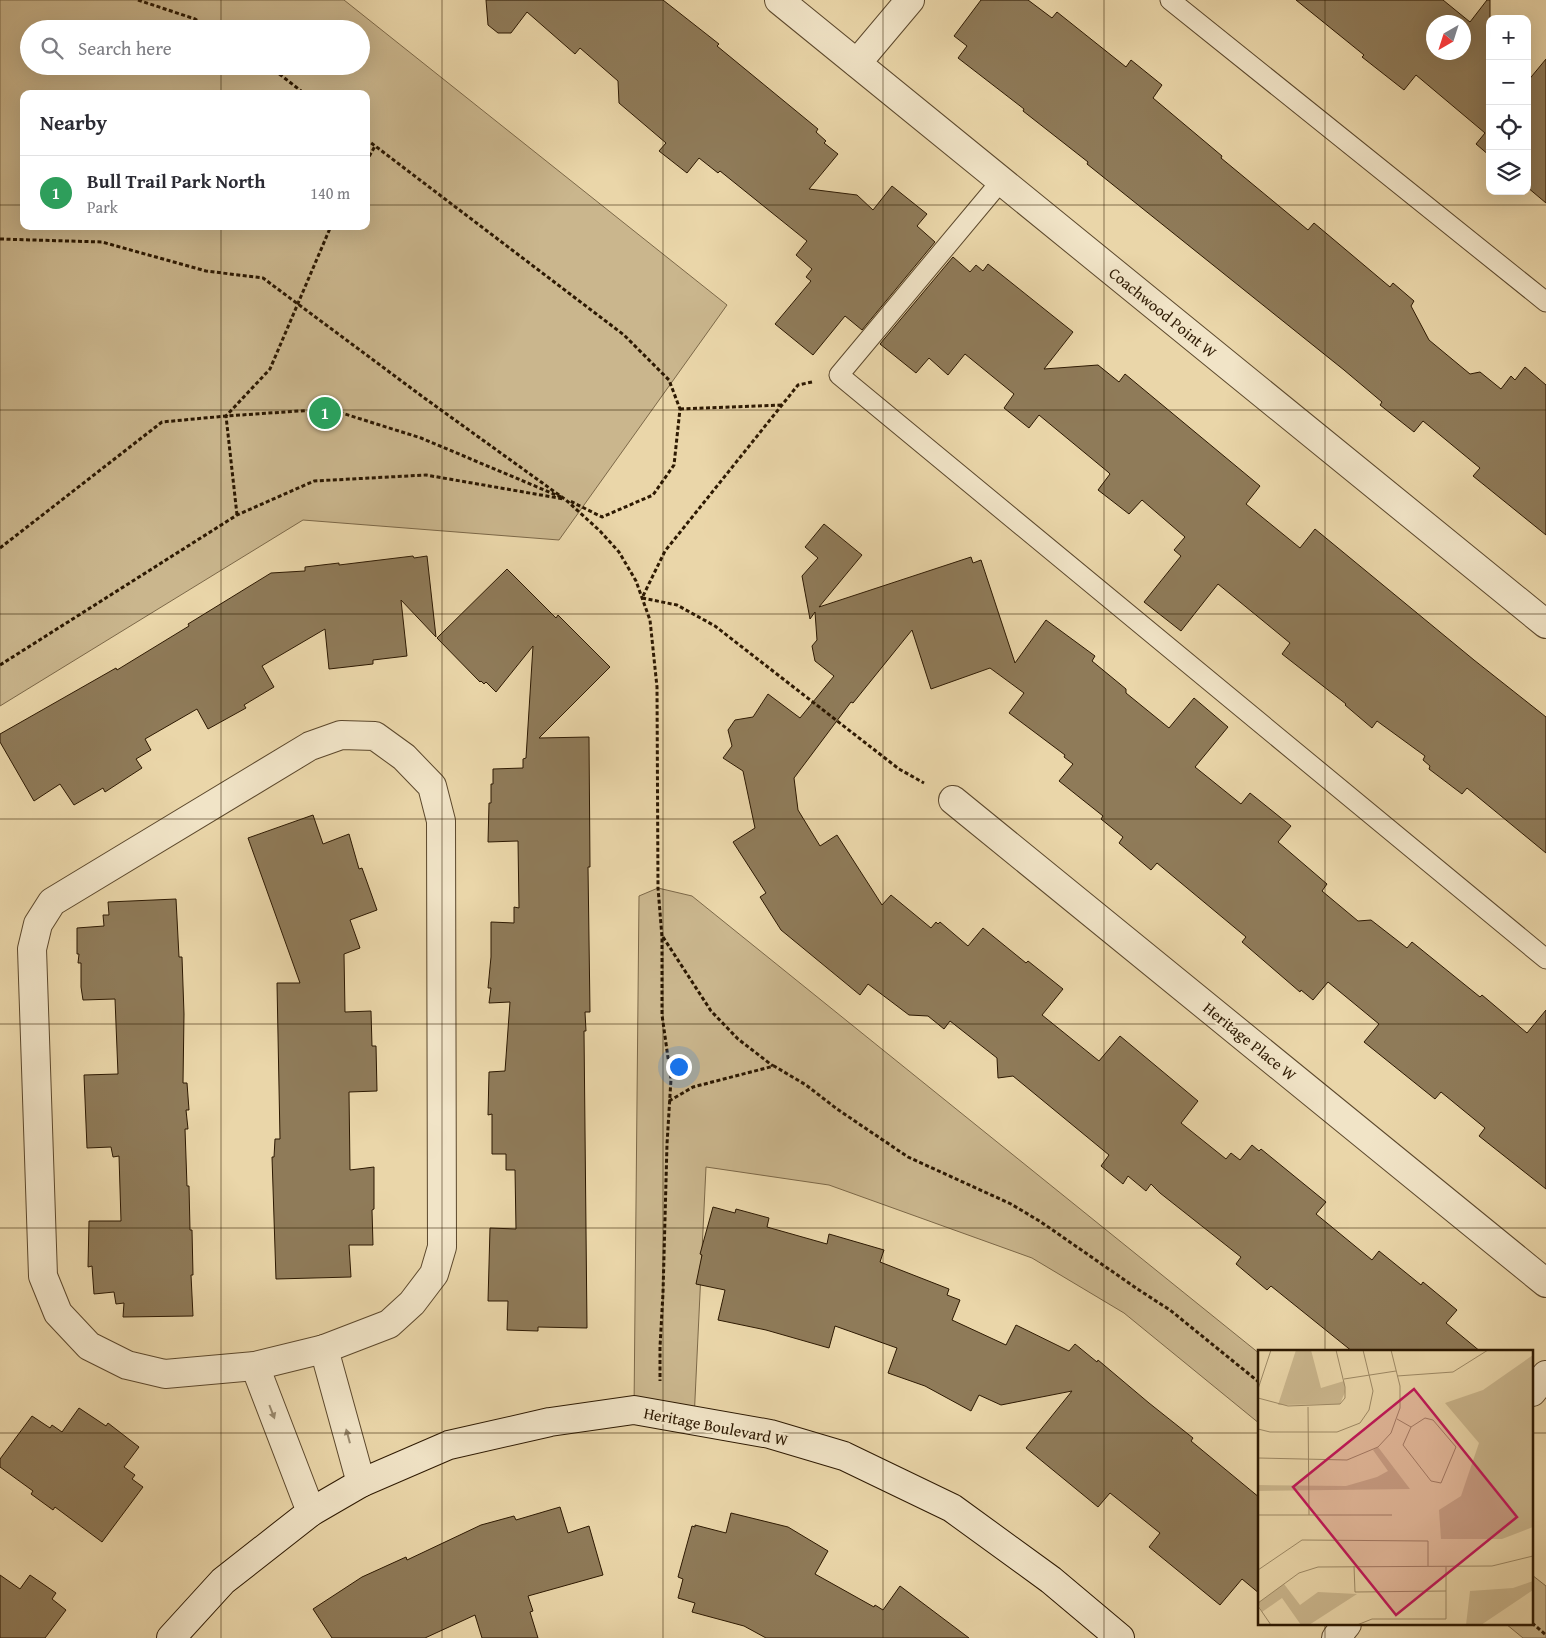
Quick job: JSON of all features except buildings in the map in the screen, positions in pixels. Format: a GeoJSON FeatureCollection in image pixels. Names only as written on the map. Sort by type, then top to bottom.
{"type":"FeatureCollection","features":[{"type":"Feature","properties":{"kind":"street","name":"Coachwood Point W"},"geometry":{"type":"LineString","coordinates":[[779,0],[1546,624]]}},
{"type":"Feature","properties":{"kind":"street"},"geometry":{"type":"LineString","coordinates":[[858,63],[910,0]]}},
{"type":"Feature","properties":{"kind":"street"},"geometry":{"type":"LineString","coordinates":[[341,735],[375,736],[404,757],[432,786],[441,821],[442,1247],[434,1274],[412,1303],[389,1324],[324,1350],[255,1366],[165,1374],[127,1366],[89,1346],[58,1313],[43,1276],[32,949],[38,924],[52,902],[310,746],[341,735]]}},
{"type":"Feature","properties":{"kind":"street","name":"Heritage Place W"},"geometry":{"type":"LineString","coordinates":[[953,800],[1546,1282]]}},
{"type":"Feature","properties":{"kind":"street"},"geometry":{"type":"LineString","coordinates":[[324,1350],[361,1483]]}},
{"type":"Feature","properties":{"kind":"street"},"geometry":{"type":"LineString","coordinates":[[255,1366],[311,1512]]}},
{"type":"Feature","properties":{"kind":"street"},"geometry":{"type":"LineString","coordinates":[[1534,1390],[1546,1375]]}},
{"type":"Feature","properties":{"kind":"street","name":"Heritage Boulevard W"},"geometry":{"type":"LineString","coordinates":[[171,1638],[223,1581],[311,1512],[361,1483],[449,1446],[550,1422],[634,1410],[770,1434],[844,1456],[952,1508],[1051,1580],[1120,1638]]}},
{"type":"Feature","properties":{"kind":"street"},"geometry":{"type":"LineString","coordinates":[[1336,1638],[1345,1626]]}},
{"type":"Feature","properties":{"kind":"lane"},"geometry":{"type":"LineString","coordinates":[[1170,0],[1546,302]]}},
{"type":"Feature","properties":{"kind":"lane"},"geometry":{"type":"LineString","coordinates":[[1001,181],[839,375],[1546,958]]}},
{"type":"Feature","properties":{"kind":"path"},"geometry":{"type":"LineString","coordinates":[[138,0],[197,20]]}},
{"type":"Feature","properties":{"kind":"path"},"geometry":{"type":"LineString","coordinates":[[281,75],[301,90]]}},
{"type":"Feature","properties":{"kind":"path"},"geometry":{"type":"LineString","coordinates":[[0,548],[162,422],[226,416],[329,409],[421,438],[602,517],[653,495],[674,464],[680,408],[669,380],[624,335],[370,142]]}},
{"type":"Feature","properties":{"kind":"path"},"geometry":{"type":"LineString","coordinates":[[370,155],[375,146]]}},
{"type":"Feature","properties":{"kind":"path"},"geometry":{"type":"LineString","coordinates":[[237,514],[226,416],[270,368],[330,230]]}},
{"type":"Feature","properties":{"kind":"path"},"geometry":{"type":"LineString","coordinates":[[0,239],[102,242],[206,271],[263,278],[566,500],[600,530],[619,552],[636,581],[650,620],[657,687],[658,888],[662,937],[662,1015],[671,1079],[660,1347],[661,1414]]}},
{"type":"Feature","properties":{"kind":"path"},"geometry":{"type":"LineString","coordinates":[[642,598],[665,551],[798,385],[839,375]]}},
{"type":"Feature","properties":{"kind":"path"},"geometry":{"type":"LineString","coordinates":[[680,408],[782,406]]}},
{"type":"Feature","properties":{"kind":"path"},"geometry":{"type":"LineString","coordinates":[[0,666],[237,514],[314,482],[426,475],[566,500]]}},
{"type":"Feature","properties":{"kind":"path"},"geometry":{"type":"LineString","coordinates":[[642,598],[677,605],[715,626],[899,769],[953,800]]}},
{"type":"Feature","properties":{"kind":"path"},"geometry":{"type":"LineString","coordinates":[[662,937],[711,1011],[738,1039],[774,1066],[806,1085],[844,1114],[908,1157],[1011,1204],[1041,1222],[1170,1310],[1258,1381]]}},
{"type":"Feature","properties":{"kind":"path"},"geometry":{"type":"LineString","coordinates":[[669,1100],[693,1087],[774,1066]]}},
{"type":"Feature","properties":{"kind":"path"},"geometry":{"type":"LineString","coordinates":[[1534,1625],[1546,1635]]}},
{"type":"Feature","properties":{"kind":"shaded area"},"geometry":{"type":"Polygon","coordinates":[[[0,0],[344,0],[369,20],[20,20],[20,75],[370,75],[370,21],[727,305],[559,540],[303,520],[0,706],[0,0]]]}},
{"type":"Feature","properties":{"kind":"shaded area"},"geometry":{"type":"Polygon","coordinates":[[[658,888],[692,896],[1258,1352],[1258,1422],[1124,1313],[1032,1258],[829,1185],[706,1167],[694,1420],[634,1410],[639,896],[658,888]]]}},
{"type":"Feature","properties":{"kind":"shaded area"},"geometry":{"type":"Polygon","coordinates":[[[1534,1577],[1546,1586],[1546,1638],[1523,1638],[1508,1626],[1534,1626],[1534,1577]]]}},
{"type":"Feature","properties":{"kind":"place","name":"Bull Trail Park North"},"geometry":{"type":"Point","coordinates":[325,413]}}]}
